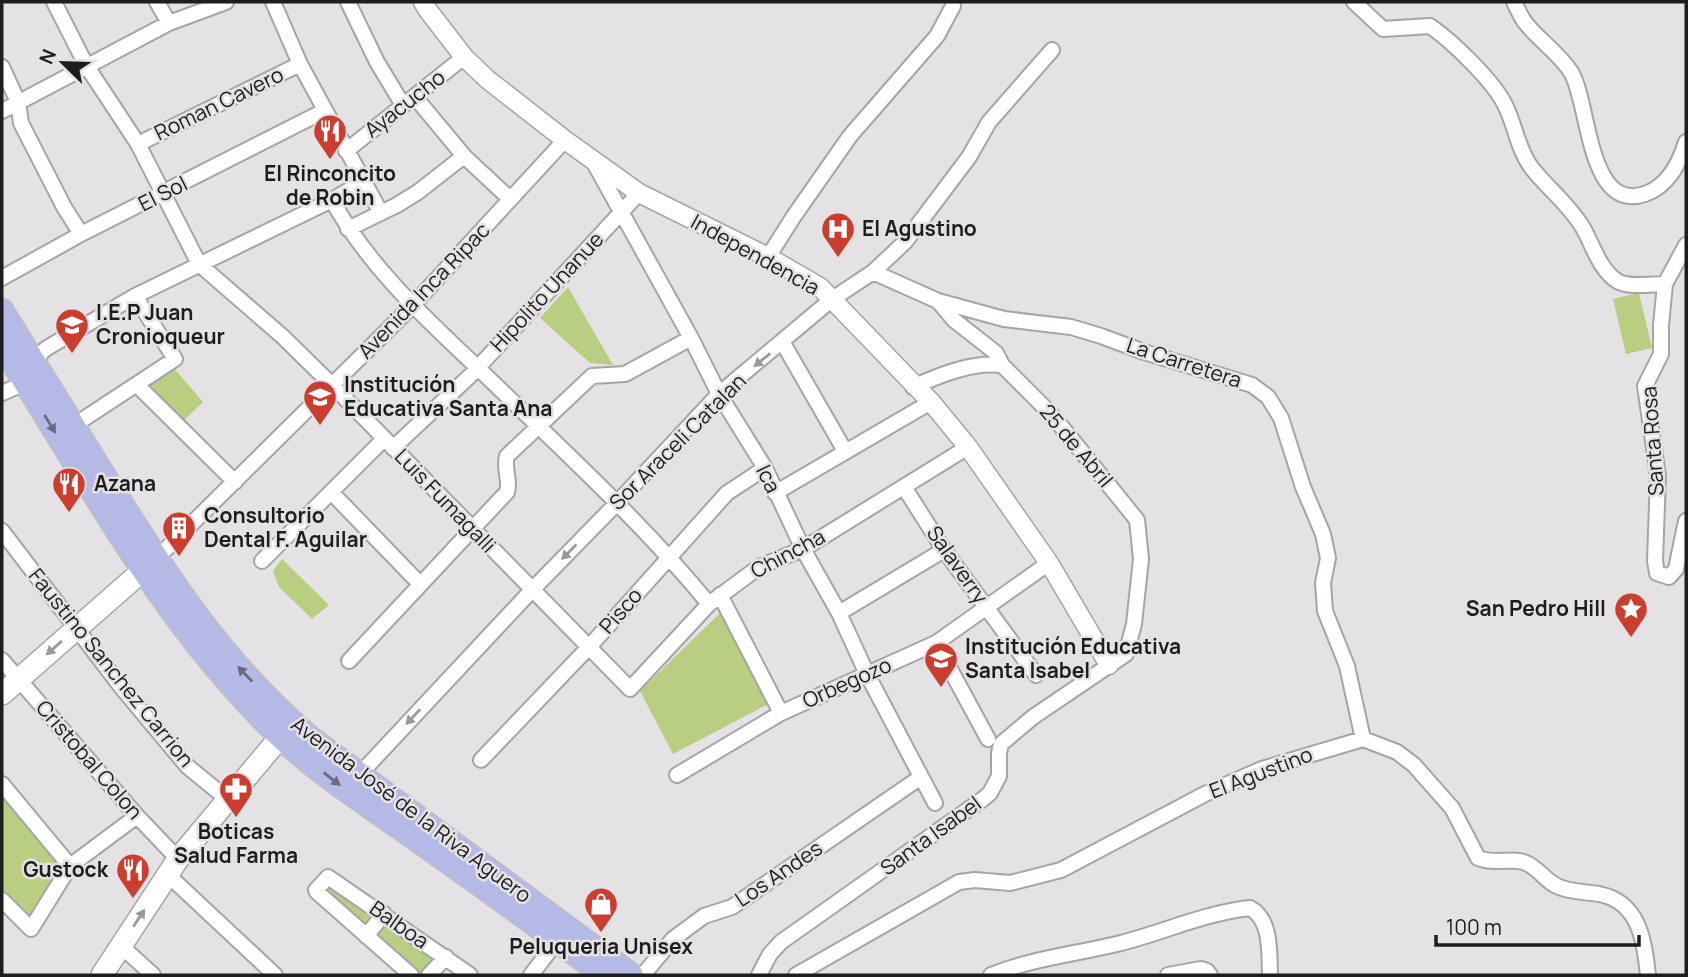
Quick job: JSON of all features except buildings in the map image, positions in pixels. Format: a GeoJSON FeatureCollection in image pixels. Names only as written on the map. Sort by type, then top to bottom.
{"type":"FeatureCollection","features":[{"type":"Feature","properties":{"kind":"main road","name":"Avenida José de la Riva Aguero"},"geometry":{"type":"LineString","coordinates":[[2,311],[29,371],[149,565],[286,729],[344,788],[604,975]]}},
{"type":"Feature","properties":{"kind":"main road","name":"Avenida José de la Riva Aguero"},"geometry":{"type":"LineString","coordinates":[[2,345],[29,371],[73,426],[149,565]]}},
{"type":"Feature","properties":{"kind":"main road","name":"Avenida Inca Ripac"},"geometry":{"type":"LineString","coordinates":[[2,695],[149,565]]}},
{"type":"Feature","properties":{"kind":"main road","name":"Avenida José de la Riva Aguero"},"geometry":{"type":"LineString","coordinates":[[286,729],[359,775],[631,975]]}},
{"type":"Feature","properties":{"kind":"main road"},"geometry":{"type":"LineString","coordinates":[[102,975],[172,866],[286,729]]}},
{"type":"Feature","properties":{"kind":"street","name":"Luis Fumagalli"},"geometry":{"type":"LineString","coordinates":[[54,2],[86,65],[138,144],[199,264],[282,336],[332,385],[630,689]]}},
{"type":"Feature","properties":{"kind":"street"},"geometry":{"type":"LineString","coordinates":[[157,2],[169,23]]}},
{"type":"Feature","properties":{"kind":"street"},"geometry":{"type":"LineString","coordinates":[[2,111],[169,23],[226,2]]}},
{"type":"Feature","properties":{"kind":"street"},"geometry":{"type":"LineString","coordinates":[[273,2],[324,111],[381,213]]}},
{"type":"Feature","properties":{"kind":"street"},"geometry":{"type":"LineString","coordinates":[[348,2],[377,62],[409,101],[510,200]]}},
{"type":"Feature","properties":{"kind":"street","name":"Independencia"},"geometry":{"type":"LineString","coordinates":[[424,2],[464,58],[565,140],[639,193],[768,257],[820,287],[930,402],[968,447],[1049,563],[1109,664]]}},
{"type":"Feature","properties":{"kind":"street"},"geometry":{"type":"LineString","coordinates":[[1354,2],[1383,29],[1430,26],[1448,41],[1489,83],[1504,103],[1530,165],[1558,194],[1582,226],[1604,268],[1624,284],[1665,284]]}},
{"type":"Feature","properties":{"kind":"street"},"geometry":{"type":"LineString","coordinates":[[1514,2],[1524,21],[1570,71],[1583,106],[1591,147],[1611,188],[1620,194],[1634,197],[1660,186],[1671,175],[1686,142]]}},
{"type":"Feature","properties":{"kind":"street"},"geometry":{"type":"LineString","coordinates":[[768,257],[850,136],[937,36],[953,6]]}},
{"type":"Feature","properties":{"kind":"street","name":"Sor Araceli Catalan"},"geometry":{"type":"LineString","coordinates":[[359,775],[719,394],[831,300],[873,272],[905,242],[969,157],[989,122],[1052,50]]}},
{"type":"Feature","properties":{"kind":"street","name":"Ayacucho"},"geometry":{"type":"LineString","coordinates":[[346,151],[464,58]]}},
{"type":"Feature","properties":{"kind":"street","name":"Roman Cavero"},"geometry":{"type":"LineString","coordinates":[[138,144],[300,64]]}},
{"type":"Feature","properties":{"kind":"street"},"geometry":{"type":"LineString","coordinates":[[2,67],[18,102],[21,123],[64,207],[81,234]]}},
{"type":"Feature","properties":{"kind":"street","name":"El Sol"},"geometry":{"type":"LineString","coordinates":[[2,278],[81,234],[324,111]]}},
{"type":"Feature","properties":{"kind":"street","name":"Avenida Inca Ripac"},"geometry":{"type":"LineString","coordinates":[[149,565],[412,306],[565,140]]}},
{"type":"Feature","properties":{"kind":"street"},"geometry":{"type":"LineString","coordinates":[[348,229],[418,192],[464,156]]}},
{"type":"Feature","properties":{"kind":"street","name":"Ica"},"geometry":{"type":"LineString","coordinates":[[593,160],[719,394],[765,468],[803,549],[935,803]]}},
{"type":"Feature","properties":{"kind":"street"},"geometry":{"type":"LineString","coordinates":[[2,393],[16,387],[43,351],[135,296],[332,200],[362,182]]}},
{"type":"Feature","properties":{"kind":"street","name":"Hipolito Unanue"},"geometry":{"type":"LineString","coordinates":[[262,561],[331,492],[477,368],[639,193]]}},
{"type":"Feature","properties":{"kind":"street"},"geometry":{"type":"LineString","coordinates":[[332,200],[348,229],[412,306],[714,599],[781,713]]}},
{"type":"Feature","properties":{"kind":"street","name":"Santa Rosa"},"geometry":{"type":"LineString","coordinates":[[1686,246],[1665,284],[1661,354],[1645,386],[1658,476],[1655,561],[1657,573],[1663,576],[1670,577],[1676,569],[1686,521]]}},
{"type":"Feature","properties":{"kind":"street","name":"La Carretera"},"geometry":{"type":"LineString","coordinates":[[873,272],[938,301],[1004,319],[1071,327],[1252,385],[1268,397],[1281,418],[1303,487],[1323,534],[1328,558],[1323,583],[1325,611],[1347,666],[1363,738]]}},
{"type":"Feature","properties":{"kind":"street"},"geometry":{"type":"LineString","coordinates":[[73,426],[174,359],[135,296]]}},
{"type":"Feature","properties":{"kind":"street","name":"25 de Abril"},"geometry":{"type":"LineString","coordinates":[[938,301],[954,320],[996,354],[1002,365],[1052,415],[1137,520],[1140,527],[1141,559],[1135,624]]}},
{"type":"Feature","properties":{"kind":"street"},"geometry":{"type":"LineString","coordinates":[[349,661],[507,492],[507,456],[592,376],[625,374],[691,338]]}},
{"type":"Feature","properties":{"kind":"street"},"geometry":{"type":"LineString","coordinates":[[783,343],[845,451]]}},
{"type":"Feature","properties":{"kind":"street"},"geometry":{"type":"LineString","coordinates":[[914,387],[943,374],[984,363],[1002,365]]}},
{"type":"Feature","properties":{"kind":"street"},"geometry":{"type":"LineString","coordinates":[[137,385],[235,482]]}},
{"type":"Feature","properties":{"kind":"street"},"geometry":{"type":"LineString","coordinates":[[775,493],[930,402]]}},
{"type":"Feature","properties":{"kind":"street","name":"Chincha"},"geometry":{"type":"LineString","coordinates":[[630,689],[714,599],[759,567],[803,549],[968,447]]}},
{"type":"Feature","properties":{"kind":"street","name":"Pisco"},"geometry":{"type":"LineString","coordinates":[[481,760],[589,647],[727,492],[765,468]]}},
{"type":"Feature","properties":{"kind":"street","name":"Salaverry"},"geometry":{"type":"LineString","coordinates":[[904,488],[944,550],[1036,675]]}},
{"type":"Feature","properties":{"kind":"street"},"geometry":{"type":"LineString","coordinates":[[331,492],[420,584]]}},
{"type":"Feature","properties":{"kind":"street","name":"Faustino Sanchez Carrion"},"geometry":{"type":"LineString","coordinates":[[2,531],[122,688],[187,766],[226,798]]}},
{"type":"Feature","properties":{"kind":"street"},"geometry":{"type":"LineString","coordinates":[[838,613],[944,550]]}},
{"type":"Feature","properties":{"kind":"street","name":"Orbegozo"},"geometry":{"type":"LineString","coordinates":[[677,775],[781,713],[936,643],[1049,563]]}},
{"type":"Feature","properties":{"kind":"street","name":"Santa Isabel"},"geometry":{"type":"LineString","coordinates":[[760,975],[770,954],[781,942],[990,793],[999,775],[1001,744],[1033,717],[1126,654],[1135,624]]}},
{"type":"Feature","properties":{"kind":"street"},"geometry":{"type":"LineString","coordinates":[[936,643],[988,739]]}},
{"type":"Feature","properties":{"kind":"street","name":"Cristobal Colon"},"geometry":{"type":"LineString","coordinates":[[2,660],[137,816],[172,866],[275,975]]}},
{"type":"Feature","properties":{"kind":"street"},"geometry":{"type":"LineString","coordinates":[[1363,738],[1397,752],[1414,765],[1452,808],[1478,858],[1486,861],[1527,863],[1559,888],[1600,894],[1625,905],[1644,938],[1648,975]]}},
{"type":"Feature","properties":{"kind":"street","name":"El Agustino"},"geometry":{"type":"LineString","coordinates":[[796,975],[959,882],[975,880],[1010,883],[1061,870],[1205,794],[1262,769],[1363,738]]}},
{"type":"Feature","properties":{"kind":"street","name":"Los Andes"},"geometry":{"type":"LineString","coordinates":[[643,975],[673,939],[704,916],[732,907],[921,778]]}},
{"type":"Feature","properties":{"kind":"street"},"geometry":{"type":"LineString","coordinates":[[3,788],[70,866]]}},
{"type":"Feature","properties":{"kind":"street"},"geometry":{"type":"LineString","coordinates":[[2,900],[32,929],[70,866],[137,816]]}},
{"type":"Feature","properties":{"kind":"street","name":"Balboa"},"geometry":{"type":"LineString","coordinates":[[366,936],[317,892],[328,877],[470,975]]}},
{"type":"Feature","properties":{"kind":"street"},"geometry":{"type":"LineString","coordinates":[[991,975],[1020,964],[1122,943],[1221,913],[1250,908],[1256,912],[1267,936],[1270,975]]}},
{"type":"Feature","properties":{"kind":"street"},"geometry":{"type":"LineString","coordinates":[[384,914],[366,936],[411,975]]}},
{"type":"Feature","properties":{"kind":"street"},"geometry":{"type":"LineString","coordinates":[[531,975],[557,941]]}},
{"type":"Feature","properties":{"kind":"street"},"geometry":{"type":"LineString","coordinates":[[121,946],[153,975]]}},
{"type":"Feature","properties":{"kind":"street"},"geometry":{"type":"LineString","coordinates":[[429,975],[446,957]]}},
{"type":"Feature","properties":{"kind":"street"},"geometry":{"type":"LineString","coordinates":[[1168,975],[1201,969],[1208,971],[1210,975]]}},
{"type":"Feature","properties":{"kind":"green space"},"geometry":{"type":"Polygon","coordinates":[[[568,287],[613,365],[590,363],[540,318],[568,287]]]}},
{"type":"Feature","properties":{"kind":"green space"},"geometry":{"type":"Polygon","coordinates":[[[1639,293],[1652,348],[1626,354],[1613,299],[1639,293]]]}},
{"type":"Feature","properties":{"kind":"green space"},"geometry":{"type":"Polygon","coordinates":[[[173,367],[203,402],[181,423],[146,386],[173,367]]]}},
{"type":"Feature","properties":{"kind":"green space"},"geometry":{"type":"Polygon","coordinates":[[[282,559],[329,605],[312,619],[279,587],[273,571],[282,559]]]}},
{"type":"Feature","properties":{"kind":"green space"},"geometry":{"type":"Polygon","coordinates":[[[720,613],[770,703],[673,754],[640,691],[720,613]]]}},
{"type":"Feature","properties":{"kind":"green space"},"geometry":{"type":"Polygon","coordinates":[[[6,797],[63,869],[33,920],[2,897],[2,801],[6,797]]]}},
{"type":"Feature","properties":{"kind":"green space"},"geometry":{"type":"Polygon","coordinates":[[[329,877],[442,958],[425,975],[414,975],[318,891],[329,877]]]}},
{"type":"Feature","properties":{"kind":"place","name":"El Rinconcito de Robin"},"geometry":{"type":"Point","coordinates":[330,161]}},
{"type":"Feature","properties":{"kind":"place","name":"El Agustino"},"geometry":{"type":"Point","coordinates":[838,259]}},
{"type":"Feature","properties":{"kind":"place","name":"I.E.P Juan Cronioqueur"},"geometry":{"type":"Point","coordinates":[72,355]}},
{"type":"Feature","properties":{"kind":"place","name":"Institución Educativa Santa Ana"},"geometry":{"type":"Point","coordinates":[320,427]}},
{"type":"Feature","properties":{"kind":"place","name":"Azana"},"geometry":{"type":"Point","coordinates":[69,514]}},
{"type":"Feature","properties":{"kind":"place","name":"Consultorio Dental F. Aguilar"},"geometry":{"type":"Point","coordinates":[179,558]}},
{"type":"Feature","properties":{"kind":"place","name":"San Pedro Hill"},"geometry":{"type":"Point","coordinates":[1631,639]}},
{"type":"Feature","properties":{"kind":"place","name":"Institución Educativa Santa Isabel"},"geometry":{"type":"Point","coordinates":[941,689]}},
{"type":"Feature","properties":{"kind":"place","name":"Boticas Salud Farma"},"geometry":{"type":"Point","coordinates":[236,819]}},
{"type":"Feature","properties":{"kind":"place","name":"Gustock"},"geometry":{"type":"Point","coordinates":[133,900]}},
{"type":"Feature","properties":{"kind":"place","name":"Peluqueria Unisex"},"geometry":{"type":"Point","coordinates":[601,934]}}]}
